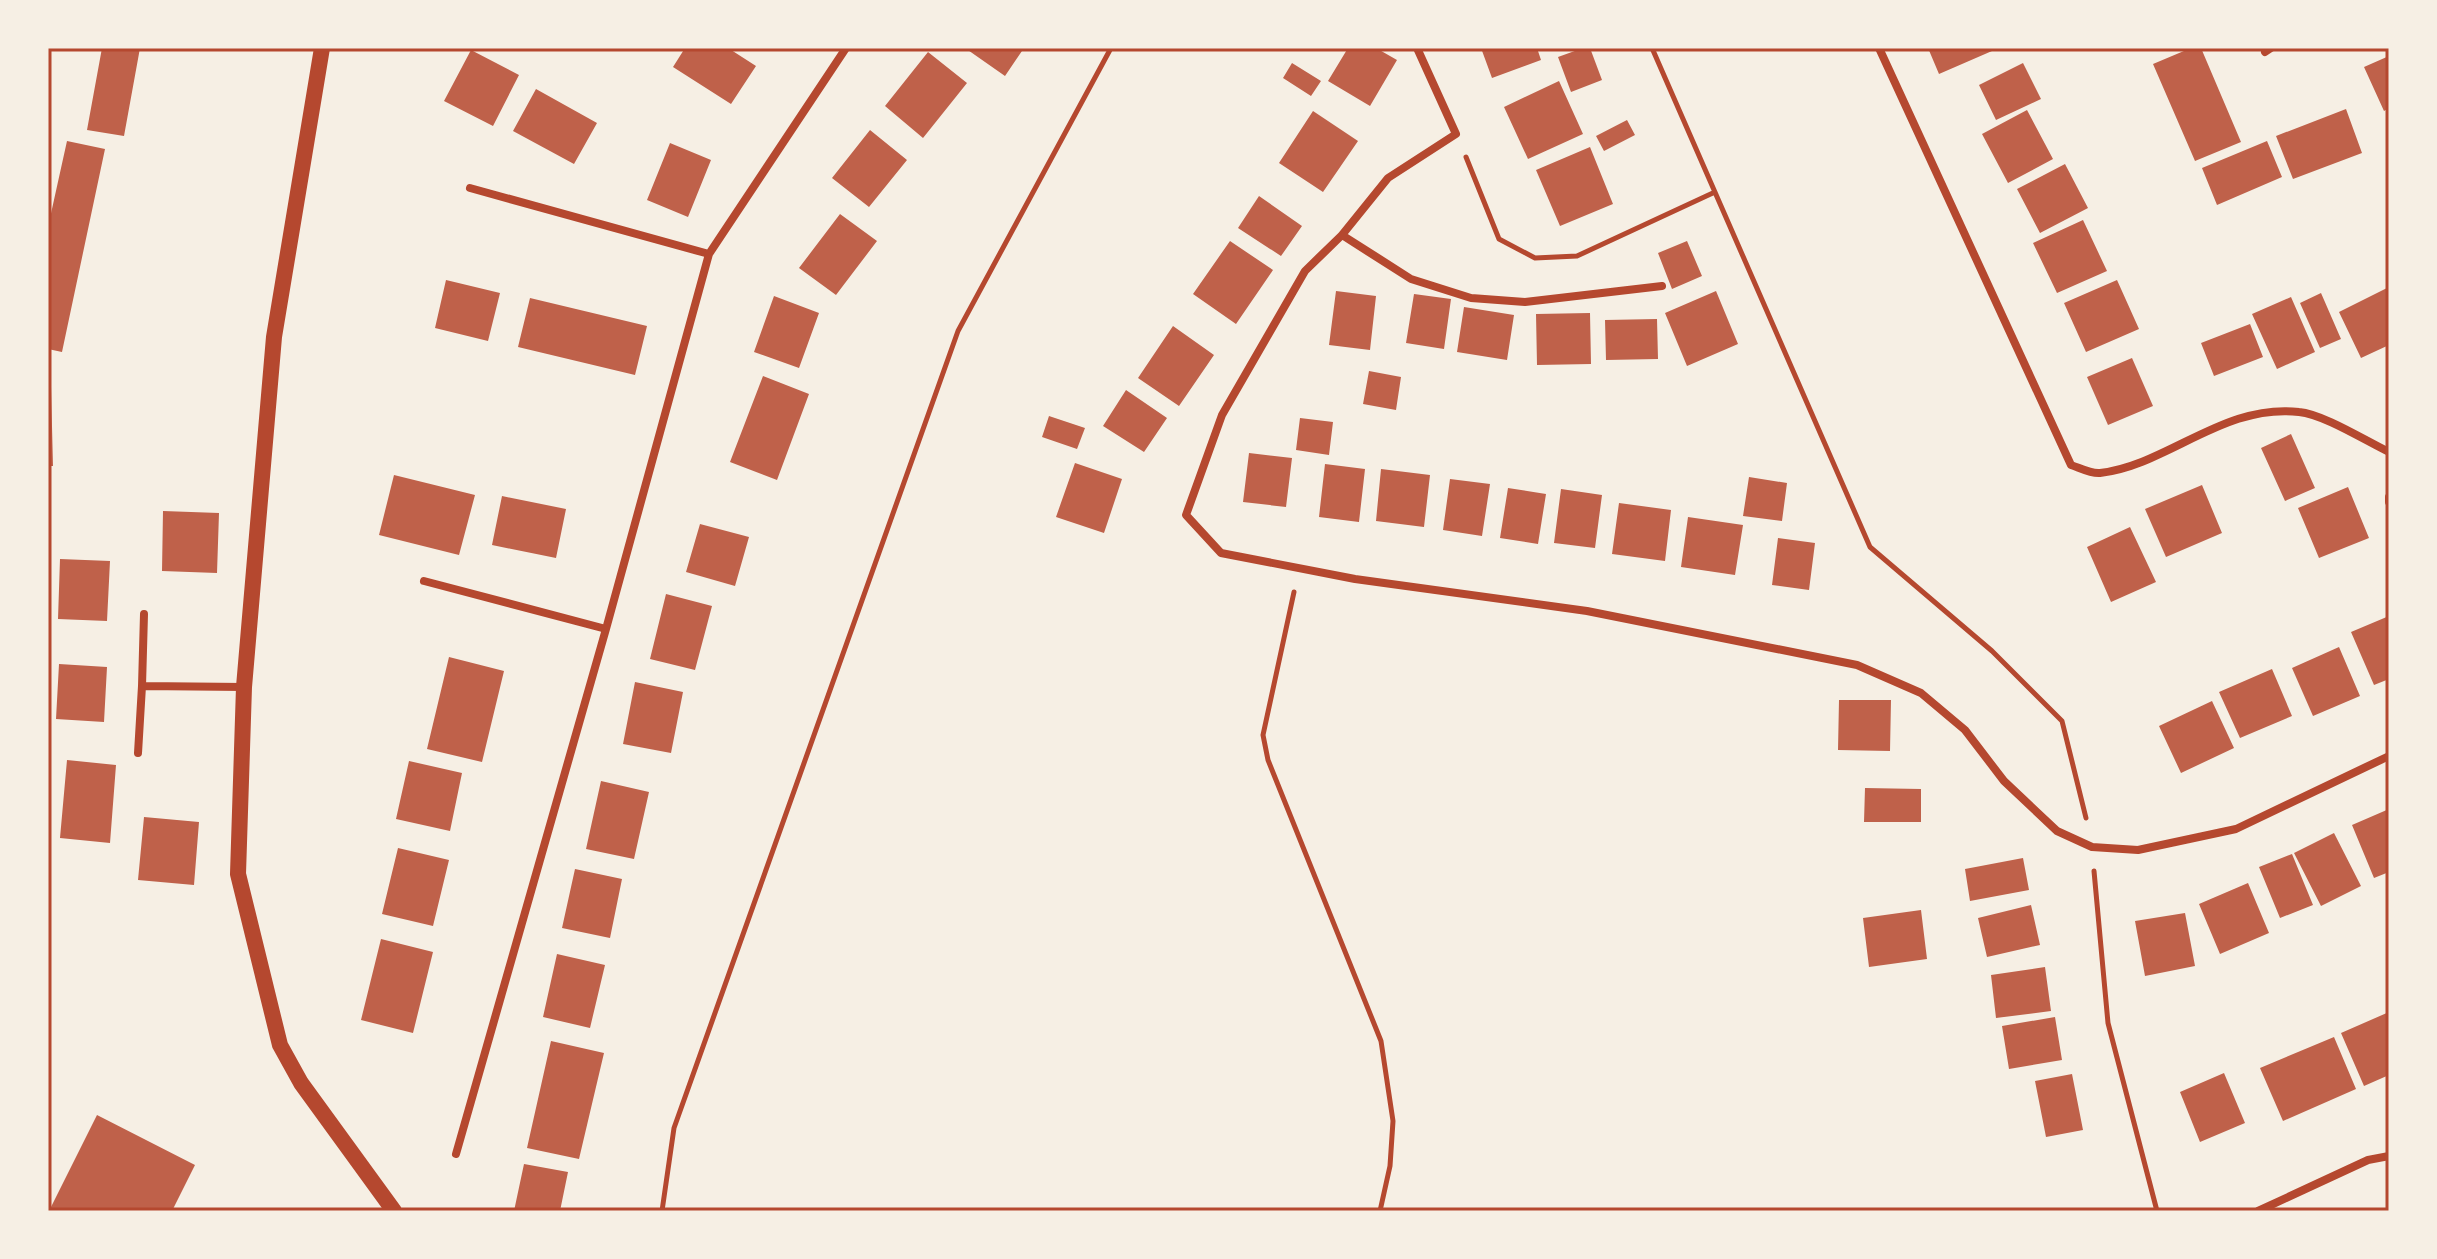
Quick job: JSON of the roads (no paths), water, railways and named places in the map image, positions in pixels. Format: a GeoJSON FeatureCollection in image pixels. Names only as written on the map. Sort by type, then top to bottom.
{"type":"FeatureCollection","features":[{"type":"Feature","properties":{"kind":"main road"},"geometry":{"type":"LineString","coordinates":[[322,48],[274,337],[244,687],[238,874],[280,1045],[301,1083],[394,1211]]}},
{"type":"Feature","properties":{"kind":"street"},"geometry":{"type":"LineString","coordinates":[[1417,48],[1456,134],[1388,178],[1342,235],[1305,271],[1222,415],[1186,515],[1221,553],[1355,579],[1587,611],[1857,665],[1921,693],[1965,730],[2004,781],[2057,831],[2092,847],[2138,850],[2236,829],[2389,756]]}},
{"type":"Feature","properties":{"kind":"street"},"geometry":{"type":"LineString","coordinates":[[1879,48],[2071,465],[2097,474],[2138,463],[2209,428],[2267,412],[2301,412],[2389,452]]}},
{"type":"Feature","properties":{"kind":"street"},"geometry":{"type":"LineString","coordinates":[[456,1154],[709,254],[844,49]]}},
{"type":"Feature","properties":{"kind":"street"},"geometry":{"type":"LineString","coordinates":[[470,188],[709,254]]}},
{"type":"Feature","properties":{"kind":"street"},"geometry":{"type":"LineString","coordinates":[[1342,235],[1411,279],[1471,298],[1525,302],[1662,286]]}},
{"type":"Feature","properties":{"kind":"street"},"geometry":{"type":"LineString","coordinates":[[424,581],[606,629]]}},
{"type":"Feature","properties":{"kind":"street"},"geometry":{"type":"LineString","coordinates":[[138,753],[144,614]]}},
{"type":"Feature","properties":{"kind":"street"},"geometry":{"type":"LineString","coordinates":[[142,686],[244,687]]}},
{"type":"Feature","properties":{"kind":"street"},"geometry":{"type":"LineString","coordinates":[[2258,1211],[2368,1160],[2389,1156]]}}]}
